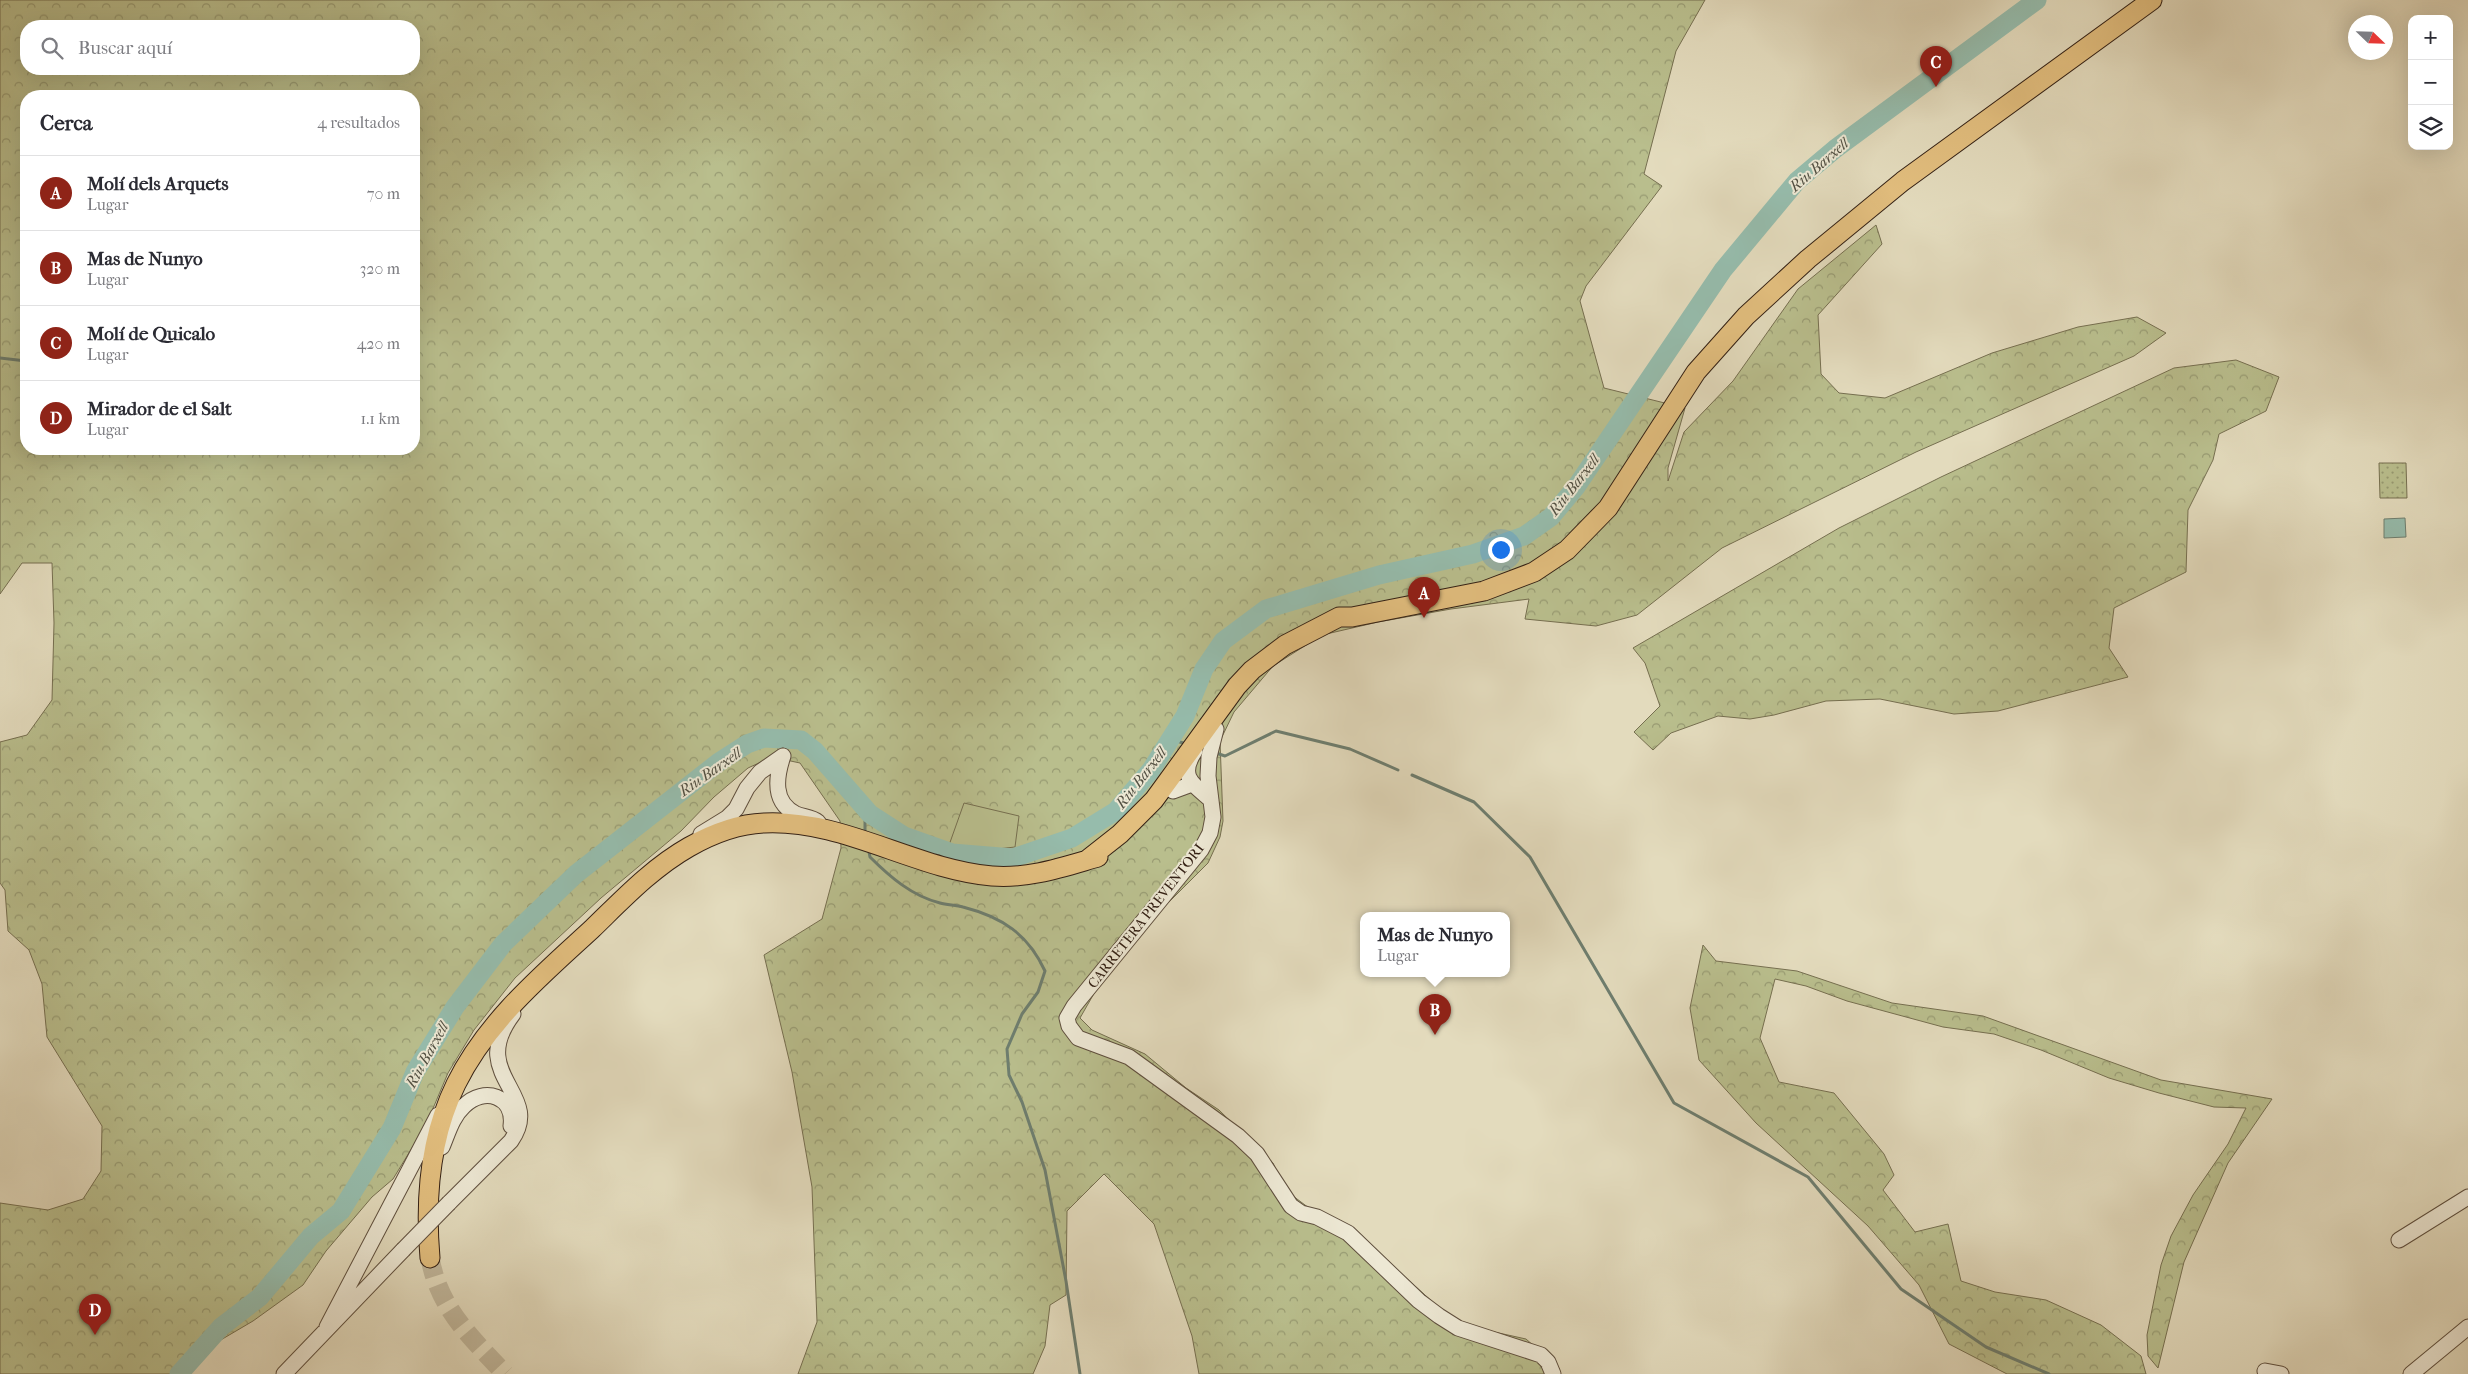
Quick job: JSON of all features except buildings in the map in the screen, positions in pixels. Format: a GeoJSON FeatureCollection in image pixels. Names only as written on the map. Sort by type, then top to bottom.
{"type":"FeatureCollection","features":[{"type":"Feature","properties":{"kind":"main road"},"geometry":{"type":"LineString","coordinates":[[1087,860],[1120,834],[1154,800],[1211,728],[1237,686],[1267,658],[1339,617],[1352,617],[1484,591],[1534,572],[1567,550],[1608,508],[1696,372],[1746,316],[1808,259],[1903,181],[2152,0]]}},
{"type":"Feature","properties":{"kind":"main road"},"geometry":{"type":"LineString","coordinates":[[430,1258],[427,1219],[431,1176],[441,1126],[456,1084],[494,1025],[543,974],[639,884],[688,848],[720,832],[750,824],[798,824],[828,831],[950,868],[993,876],[1042,872],[1101,856],[1142,827],[1173,791],[1190,776],[1211,728]]}},
{"type":"Feature","properties":{"kind":"street","name":"CARRETERA PREVENTORI"},"geometry":{"type":"LineString","coordinates":[[1211,728],[1208,776],[1213,817],[1210,833],[1201,850],[1074,1006],[1067,1018],[1070,1026],[1078,1038],[1087,1043],[1129,1057],[1238,1136],[1257,1154],[1291,1206],[1301,1213],[1317,1217],[1348,1233],[1419,1301],[1439,1316],[1458,1328],[1541,1355],[1548,1362],[1553,1374]]}},
{"type":"Feature","properties":{"kind":"street"},"geometry":{"type":"LineString","coordinates":[[688,848],[699,835],[727,818],[736,809],[747,788],[760,772],[783,756],[777,774],[776,785],[778,794],[786,807],[797,815],[815,820],[828,831]]}},
{"type":"Feature","properties":{"kind":"street"},"geometry":{"type":"LineString","coordinates":[[1190,776],[1195,767],[1202,770],[1208,776]]}},
{"type":"Feature","properties":{"kind":"street"},"geometry":{"type":"LineString","coordinates":[[1154,800],[1166,793],[1182,770],[1190,776],[1211,800]]}},
{"type":"Feature","properties":{"kind":"street"},"geometry":{"type":"LineString","coordinates":[[760,772],[771,777],[776,785]]}},
{"type":"Feature","properties":{"kind":"street"},"geometry":{"type":"LineString","coordinates":[[284,1374],[327,1327],[515,1135],[521,1117],[516,1099],[499,1068],[498,1043],[507,1021],[543,974]]}},
{"type":"Feature","properties":{"kind":"street"},"geometry":{"type":"LineString","coordinates":[[327,1327],[425,1139],[456,1084]]}},
{"type":"Feature","properties":{"kind":"street"},"geometry":{"type":"LineString","coordinates":[[431,1176],[455,1116],[470,1100],[482,1094],[493,1096],[503,1101],[511,1113],[511,1126],[498,1152]]}},
{"type":"Feature","properties":{"kind":"street"},"geometry":{"type":"LineString","coordinates":[[2400,1240],[2468,1197]]}},
{"type":"Feature","properties":{"kind":"street"},"geometry":{"type":"LineString","coordinates":[[2411,1374],[2468,1327]]}},
{"type":"Feature","properties":{"kind":"street"},"geometry":{"type":"LineString","coordinates":[[2265,1372],[2281,1374]]}},
{"type":"Feature","properties":{"kind":"green space"},"geometry":{"type":"Polygon","coordinates":[[[0,0],[1705,0],[1676,51],[1644,174],[1662,186],[1586,286],[1580,301],[1604,388],[1685,408],[1668,468],[1668,481],[1684,432],[1733,381],[1798,289],[1876,225],[1882,244],[1818,315],[1821,374],[1839,393],[1885,398],[1992,353],[2078,327],[2137,317],[2166,333],[2134,356],[1916,452],[1722,548],[1637,615],[1596,626],[1525,619],[1529,599],[1451,609],[1378,622],[1322,635],[1273,666],[1234,712],[1220,741],[1223,821],[1220,837],[1208,863],[1147,924],[1096,990],[1080,1018],[1092,1030],[1145,1054],[1186,1088],[1219,1110],[1273,1163],[1285,1190],[1309,1208],[1347,1225],[1435,1304],[1467,1326],[1526,1339],[1559,1368],[1560,1374],[1199,1374],[1192,1336],[1154,1224],[1104,1174],[1067,1211],[1066,1295],[1050,1305],[1045,1346],[1033,1374],[798,1374],[817,1322],[812,1187],[792,1072],[764,955],[822,919],[841,848],[840,821],[800,763],[772,757],[748,768],[714,797],[681,831],[601,898],[515,978],[474,1030],[448,1073],[426,1125],[393,1179],[372,1197],[326,1251],[303,1285],[253,1321],[202,1351],[175,1374],[0,1374],[0,1203],[48,1210],[83,1199],[101,1171],[102,1126],[47,1037],[42,984],[29,950],[8,931],[5,890],[0,883],[0,742],[27,735],[52,700],[54,623],[52,563],[22,563],[0,594],[0,0]]]}},
{"type":"Feature","properties":{"kind":"green space"},"geometry":{"type":"Polygon","coordinates":[[[2236,360],[2279,377],[2266,411],[2219,434],[2213,460],[2188,510],[2186,572],[2114,608],[2109,648],[2128,677],[1998,711],[1954,714],[1880,699],[1826,701],[1774,715],[1750,719],[1718,716],[1671,733],[1653,750],[1634,732],[1660,706],[1645,663],[1633,648],[1839,528],[1941,477],[2174,368],[2236,360]]]}},
{"type":"Feature","properties":{"kind":"green space"},"geometry":{"type":"Polygon","coordinates":[[[2379,463],[2406,463],[2407,498],[2380,498],[2379,463]]]}},
{"type":"Feature","properties":{"kind":"green space"},"geometry":{"type":"Polygon","coordinates":[[[964,803],[1019,816],[1015,847],[988,850],[948,848],[964,803]]]}},
{"type":"Feature","properties":{"kind":"green space"},"geometry":{"type":"Polygon","coordinates":[[[1703,945],[1716,961],[1797,971],[1892,1003],[1983,1016],[2161,1080],[2272,1099],[2228,1163],[2184,1262],[2158,1368],[2148,1356],[2147,1335],[2161,1265],[2171,1236],[2193,1195],[2228,1144],[2246,1108],[2214,1107],[2159,1093],[2109,1078],[2041,1050],[1994,1034],[1943,1027],[1847,1001],[1806,986],[1775,979],[1760,1038],[1779,1082],[1834,1093],[1884,1154],[1894,1175],[1883,1190],[1915,1232],[1948,1224],[1961,1281],[1995,1292],[2046,1300],[2101,1325],[2141,1356],[2146,1374],[2007,1374],[1949,1344],[1919,1285],[1868,1226],[1756,1123],[1699,1060],[1690,1008],[1703,945]]]}},
{"type":"Feature","properties":{"kind":"shaded area"},"geometry":{"type":"Polygon","coordinates":[[[2405,518],[2406,537],[2384,538],[2384,519],[2405,518]]]}},
{"type":"Feature","properties":{"kind":"waterway","name":"Riu Barxell"},"geometry":{"type":"LineString","coordinates":[[179,1374],[221,1327],[260,1297],[311,1236],[341,1211],[392,1128],[415,1072],[455,1007],[503,944],[576,874],[719,762],[747,744],[764,738],[801,740],[815,751],[870,814],[904,836],[952,853],[1013,858],[1072,838],[1116,811],[1151,770],[1185,716],[1204,669],[1223,641],[1266,609],[1379,575],[1473,554],[1524,536],[1551,517],[1576,487],[1723,270],[1797,181],[1835,149],[2037,0]]}},
{"type":"Feature","properties":{"kind":"waterway"},"geometry":{"type":"LineString","coordinates":[[0,358],[20,360]]}},
{"type":"Feature","properties":{"kind":"waterway"},"geometry":{"type":"LineString","coordinates":[[1216,753],[1225,756],[1276,731],[1350,749],[1398,770]]}},
{"type":"Feature","properties":{"kind":"waterway"},"geometry":{"type":"LineString","coordinates":[[1171,739],[1186,744]]}},
{"type":"Feature","properties":{"kind":"waterway"},"geometry":{"type":"LineString","coordinates":[[1412,775],[1474,802],[1530,857],[1674,1103],[1808,1177],[1901,1289],[1986,1347],[2049,1374]]}},
{"type":"Feature","properties":{"kind":"waterway"},"geometry":{"type":"LineString","coordinates":[[865,808],[865,833]]}},
{"type":"Feature","properties":{"kind":"waterway"},"geometry":{"type":"LineString","coordinates":[[869,852],[870,857],[885,872],[920,896],[940,903],[977,911],[1002,922],[1022,937],[1045,971],[1038,992],[1022,1014],[1007,1049],[1009,1075],[1022,1102],[1045,1170],[1066,1281],[1080,1374]]}},
{"type":"Feature","properties":{"kind":"tunnel"},"geometry":{"type":"LineString","coordinates":[[430,1258],[434,1276],[441,1293],[458,1322],[505,1374]]}},
{"type":"Feature","properties":{"kind":"place","name":"Molí de Quicalo"},"geometry":{"type":"Point","coordinates":[1936,87]}},
{"type":"Feature","properties":{"kind":"place","name":"Molí dels Arquets"},"geometry":{"type":"Point","coordinates":[1424,618]}},
{"type":"Feature","properties":{"kind":"place","name":"Mas de Nunyo"},"geometry":{"type":"Point","coordinates":[1435,1035]}},
{"type":"Feature","properties":{"kind":"place","name":"Mirador de el Salt"},"geometry":{"type":"Point","coordinates":[95,1335]}}]}
